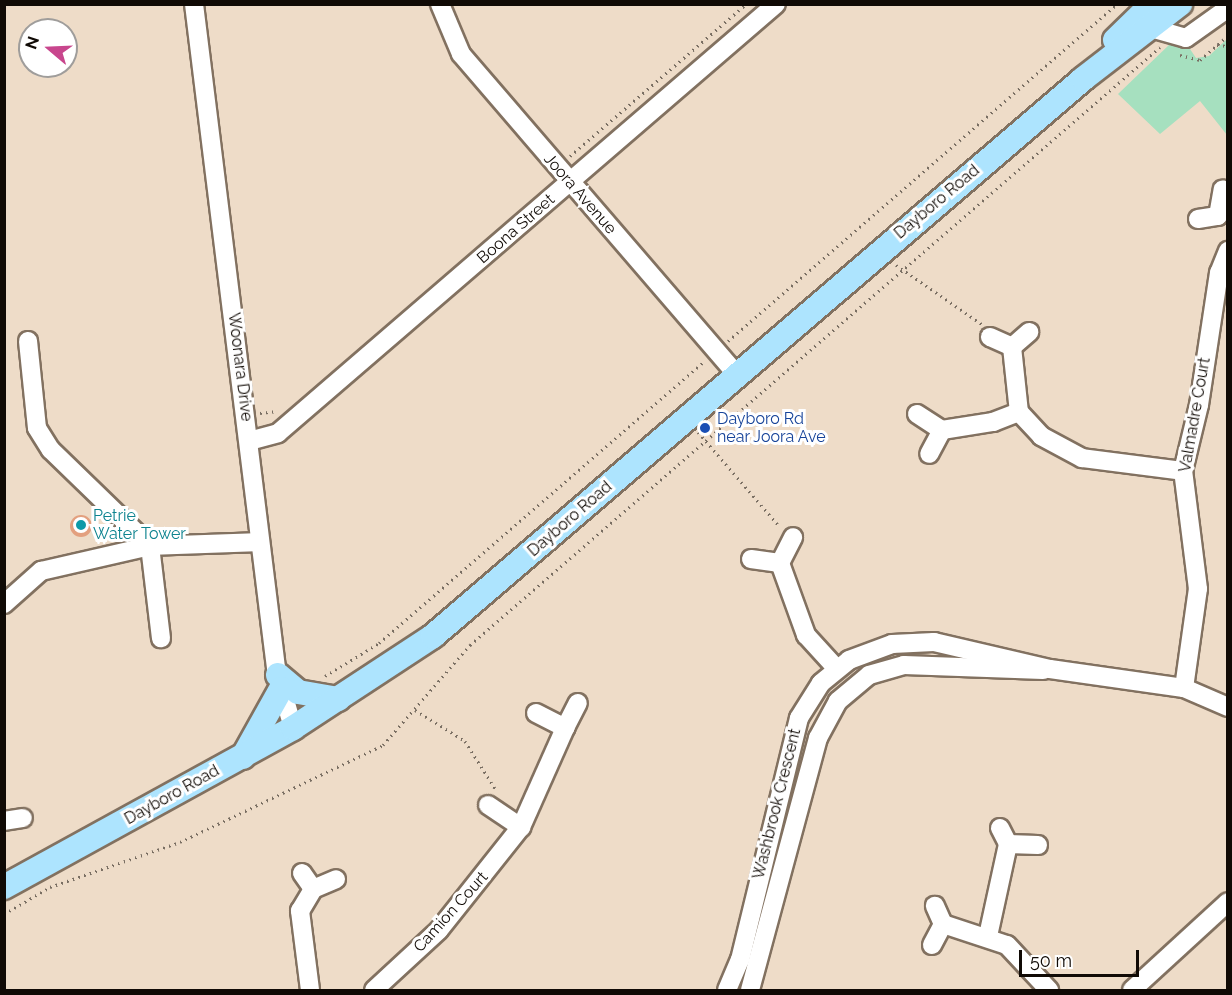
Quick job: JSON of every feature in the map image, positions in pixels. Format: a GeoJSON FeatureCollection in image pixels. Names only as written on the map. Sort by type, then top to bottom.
{"type":"FeatureCollection","features":[{"type":"Feature","properties":{"kind":"main road","name":"Dayboro Road"},"geometry":{"type":"LineString","coordinates":[[4,887],[293,728],[433,636],[879,251],[1166,10]]}},
{"type":"Feature","properties":{"kind":"main road"},"geometry":{"type":"LineString","coordinates":[[243,756],[279,682],[298,692],[338,699]]}},
{"type":"Feature","properties":{"kind":"street","name":"Woonara Drive"},"geometry":{"type":"LineString","coordinates":[[194,4],[279,682],[293,728]]}},
{"type":"Feature","properties":{"kind":"street","name":"Joora Avenue"},"geometry":{"type":"LineString","coordinates":[[440,4],[461,54],[736,374]]}},
{"type":"Feature","properties":{"kind":"street","name":"Boona Street"},"geometry":{"type":"LineString","coordinates":[[249,441],[278,433],[776,4]]}},
{"type":"Feature","properties":{"kind":"street"},"geometry":{"type":"LineString","coordinates":[[1166,10],[1186,38],[1227,8]]}},
{"type":"Feature","properties":{"kind":"street"},"geometry":{"type":"LineString","coordinates":[[1198,219],[1223,222],[1223,189]]}},
{"type":"Feature","properties":{"kind":"street","name":"Valmadre Court"},"geometry":{"type":"LineString","coordinates":[[1184,688],[1198,589],[1183,471],[1227,251]]}},
{"type":"Feature","properties":{"kind":"street"},"geometry":{"type":"LineString","coordinates":[[1012,347],[1029,332]]}},
{"type":"Feature","properties":{"kind":"street"},"geometry":{"type":"LineString","coordinates":[[990,337],[1012,347]]}},
{"type":"Feature","properties":{"kind":"street"},"geometry":{"type":"LineString","coordinates":[[28,341],[37,428],[51,450],[150,546],[161,638]]}},
{"type":"Feature","properties":{"kind":"street"},"geometry":{"type":"LineString","coordinates":[[1012,347],[1019,412],[1041,436],[1082,458],[1183,471]]}},
{"type":"Feature","properties":{"kind":"street"},"geometry":{"type":"LineString","coordinates":[[917,414],[942,430],[993,422],[1019,412]]}},
{"type":"Feature","properties":{"kind":"street"},"geometry":{"type":"LineString","coordinates":[[928,454],[942,430]]}},
{"type":"Feature","properties":{"kind":"street"},"geometry":{"type":"LineString","coordinates":[[793,537],[780,563],[806,635],[837,669]]}},
{"type":"Feature","properties":{"kind":"street"},"geometry":{"type":"LineString","coordinates":[[4,604],[41,571],[150,546],[260,542]]}},
{"type":"Feature","properties":{"kind":"street"},"geometry":{"type":"LineString","coordinates":[[751,559],[780,563]]}},
{"type":"Feature","properties":{"kind":"street","name":"Washbrook Crescent"},"geometry":{"type":"LineString","coordinates":[[727,990],[740,960],[799,718],[837,669],[867,651],[914,641],[1015,657],[1050,669]]}},
{"type":"Feature","properties":{"kind":"street","name":"Washbrook Crescent"},"geometry":{"type":"LineString","coordinates":[[750,990],[818,738],[838,701],[869,675],[904,665],[1050,669],[1184,688],[1227,707]]}},
{"type":"Feature","properties":{"kind":"street","name":"Camion Court"},"geometry":{"type":"LineString","coordinates":[[374,990],[439,930],[521,827],[578,703]]}},
{"type":"Feature","properties":{"kind":"street"},"geometry":{"type":"LineString","coordinates":[[536,713],[565,728]]}},
{"type":"Feature","properties":{"kind":"street"},"geometry":{"type":"LineString","coordinates":[[488,805],[521,827]]}},
{"type":"Feature","properties":{"kind":"street"},"geometry":{"type":"LineString","coordinates":[[4,821],[23,818]]}},
{"type":"Feature","properties":{"kind":"street"},"geometry":{"type":"LineString","coordinates":[[988,936],[1008,844],[1000,828]]}},
{"type":"Feature","properties":{"kind":"street"},"geometry":{"type":"LineString","coordinates":[[1008,844],[1038,845]]}},
{"type":"Feature","properties":{"kind":"street"},"geometry":{"type":"LineString","coordinates":[[302,873],[313,889]]}},
{"type":"Feature","properties":{"kind":"street"},"geometry":{"type":"LineString","coordinates":[[310,990],[300,911],[313,889],[336,879]]}},
{"type":"Feature","properties":{"kind":"street"},"geometry":{"type":"LineString","coordinates":[[1132,990],[1227,902]]}},
{"type":"Feature","properties":{"kind":"street"},"geometry":{"type":"LineString","coordinates":[[935,906],[943,924]]}},
{"type":"Feature","properties":{"kind":"street"},"geometry":{"type":"LineString","coordinates":[[943,924],[988,936],[1027,960],[1049,990]]}},
{"type":"Feature","properties":{"kind":"street"},"geometry":{"type":"LineString","coordinates":[[932,945],[943,924]]}},
{"type":"Feature","properties":{"kind":"path"},"geometry":{"type":"LineString","coordinates":[[569,156],[746,4]]}},
{"type":"Feature","properties":{"kind":"path"},"geometry":{"type":"LineString","coordinates":[[723,345],[1117,4]]}},
{"type":"Feature","properties":{"kind":"path"},"geometry":{"type":"LineString","coordinates":[[1216,45],[1227,46]]}},
{"type":"Feature","properties":{"kind":"path"},"geometry":{"type":"LineString","coordinates":[[879,251],[990,329],[990,337]]}},
{"type":"Feature","properties":{"kind":"path"},"geometry":{"type":"LineString","coordinates":[[315,682],[379,643],[707,359]]}},
{"type":"Feature","properties":{"kind":"path"},"geometry":{"type":"LineString","coordinates":[[687,419],[793,537]]}},
{"type":"Feature","properties":{"kind":"path"},"geometry":{"type":"LineString","coordinates":[[415,710],[465,741],[478,769],[506,802],[504,816]]}},
{"type":"Feature","properties":{"kind":"green space"},"geometry":{"type":"Polygon","coordinates":[[[1227,39],[1227,135],[1200,101],[1160,134],[1118,94],[1170,44],[1188,46],[1196,58],[1209,56],[1227,39]]]}},
{"type":"Feature","properties":{"kind":"building","name":"Petrie Water Tower"},"geometry":{"type":"Polygon","coordinates":[[[81,515],[89,518],[92,526],[89,534],[81,537],[73,534],[70,526],[73,518],[81,515]]]}},
{"type":"Feature","properties":{"kind":"place","name":"Dayboro Rd near Joora Ave"},"geometry":{"type":"Point","coordinates":[705,428]}},
{"type":"Feature","properties":{"kind":"place","name":"Petrie Water Tower"},"geometry":{"type":"Point","coordinates":[81,525]}}]}
